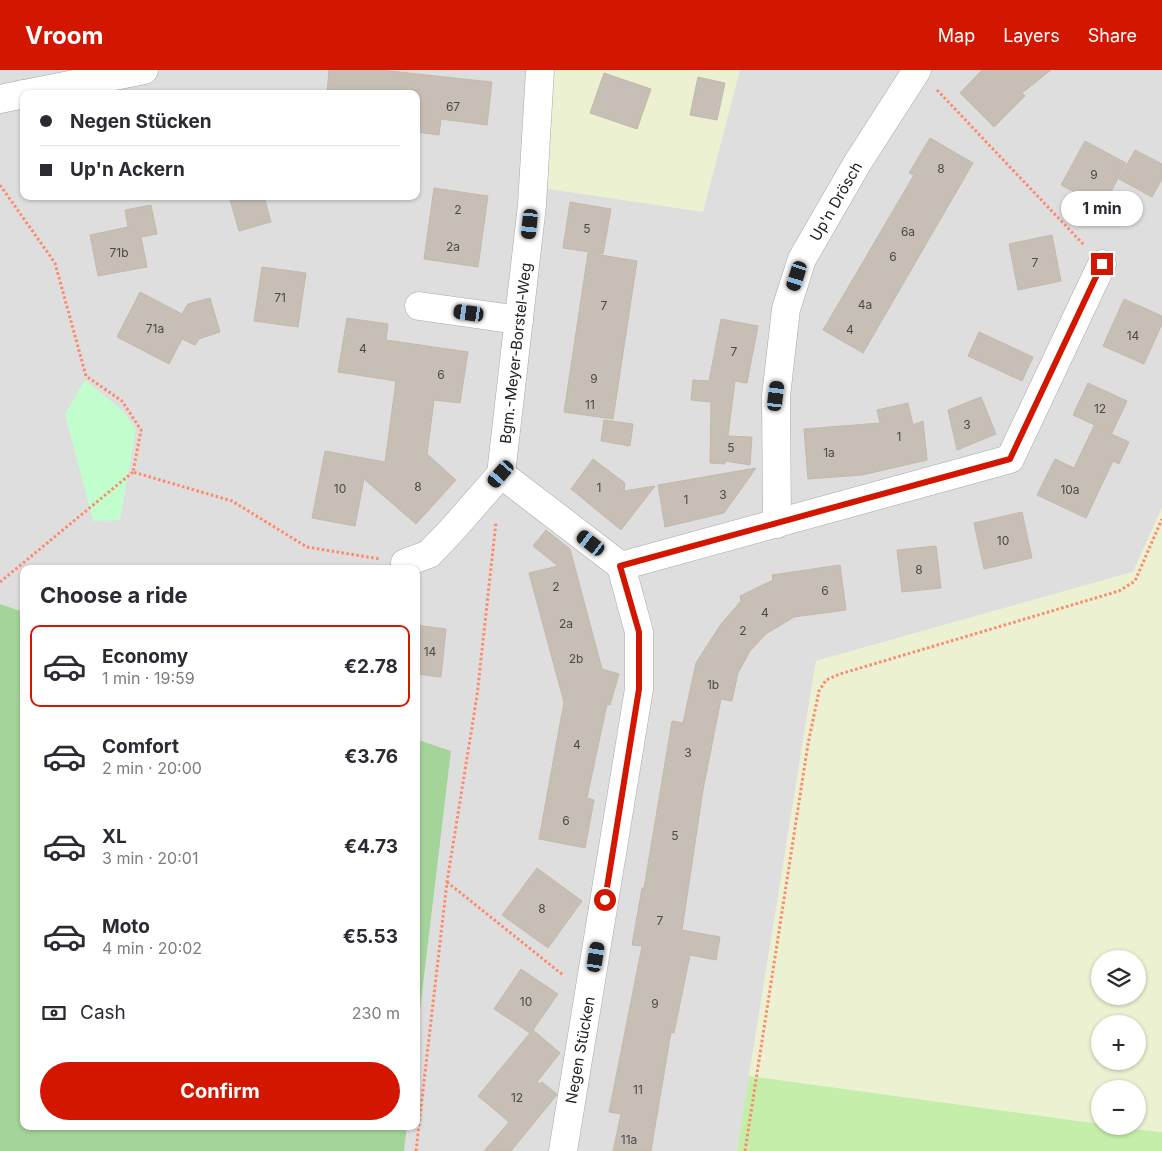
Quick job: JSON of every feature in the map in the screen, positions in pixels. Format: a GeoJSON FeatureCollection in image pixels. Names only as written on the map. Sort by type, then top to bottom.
{"type":"FeatureCollection","features":[{"type":"Feature","properties":{"kind":"street"},"geometry":{"type":"LineString","coordinates":[[44,90],[144,70]]}},
{"type":"Feature","properties":{"kind":"street","name":"Bgm.-Meyer-Borstel-Weg"},"geometry":{"type":"LineString","coordinates":[[501,474],[532,205],[540,70]]}},
{"type":"Feature","properties":{"kind":"street","name":"Up'n Drösch"},"geometry":{"type":"LineString","coordinates":[[777,524],[776,396],[786,308],[802,259],[858,162],[924,77]]}},
{"type":"Feature","properties":{"kind":"street"},"geometry":{"type":"LineString","coordinates":[[0,99],[20,95]]}},
{"type":"Feature","properties":{"kind":"street"},"geometry":{"type":"LineString","coordinates":[[405,563],[429,554],[501,474],[620,566],[1010,459],[1102,264]]}},
{"type":"Feature","properties":{"kind":"street"},"geometry":{"type":"LineString","coordinates":[[418,306],[519,320]]}},
{"type":"Feature","properties":{"kind":"street","name":"Negen Stücken"},"geometry":{"type":"LineString","coordinates":[[563,1151],[639,689],[639,632],[620,566]]}},
{"type":"Feature","properties":{"kind":"path"},"geometry":{"type":"LineString","coordinates":[[924,77],[1102,264]]}},
{"type":"Feature","properties":{"kind":"path"},"geometry":{"type":"LineString","coordinates":[[0,185],[55,263],[86,376],[122,401],[141,430],[133,472],[21,565]]}},
{"type":"Feature","properties":{"kind":"path"},"geometry":{"type":"LineString","coordinates":[[133,472],[232,501],[307,547],[405,563]]}},
{"type":"Feature","properties":{"kind":"path"},"geometry":{"type":"LineString","coordinates":[[420,1116],[447,882],[477,696],[501,474]]}},
{"type":"Feature","properties":{"kind":"path"},"geometry":{"type":"LineString","coordinates":[[745,1151],[808,744],[820,691],[826,680],[840,674],[1120,591],[1135,580],[1162,519]]}},
{"type":"Feature","properties":{"kind":"path"},"geometry":{"type":"LineString","coordinates":[[0,582],[20,565]]}},
{"type":"Feature","properties":{"kind":"path"},"geometry":{"type":"LineString","coordinates":[[447,882],[589,996]]}},
{"type":"Feature","properties":{"kind":"path"},"geometry":{"type":"LineString","coordinates":[[416,1151],[418,1130]]}},
{"type":"Feature","properties":{"kind":"shaded area"},"geometry":{"type":"Polygon","coordinates":[[[0,70],[1162,70],[1162,508],[1133,572],[816,661],[737,1151],[404,1151],[407,1130],[420,1130],[420,1011],[451,751],[420,740],[420,565],[20,565],[20,611],[0,604],[0,70]]]}},
{"type":"Feature","properties":{"kind":"green space"},"geometry":{"type":"Polygon","coordinates":[[[550,70],[740,70],[703,212],[542,188],[550,70]]]}},
{"type":"Feature","properties":{"kind":"green space"},"geometry":{"type":"Polygon","coordinates":[[[85,380],[123,411],[136,429],[120,520],[93,521],[65,414],[85,380]]]}},
{"type":"Feature","properties":{"kind":"green space"},"geometry":{"type":"Polygon","coordinates":[[[1162,508],[1162,1132],[1146,1130],[1146,1080],[1091,1080],[1091,1123],[749,1076],[816,661],[1133,572],[1162,508]]]}},
{"type":"Feature","properties":{"kind":"green space"},"geometry":{"type":"Polygon","coordinates":[[[0,604],[20,611],[20,1130],[407,1130],[404,1151],[0,1151],[0,604]]]}},
{"type":"Feature","properties":{"kind":"green space"},"geometry":{"type":"Polygon","coordinates":[[[420,740],[451,751],[420,1011],[420,740]]]}},
{"type":"Feature","properties":{"kind":"green space"},"geometry":{"type":"Polygon","coordinates":[[[749,1076],[1091,1123],[1091,1135],[1146,1135],[1146,1130],[1162,1132],[1162,1151],[737,1151],[749,1076]]]}},
{"type":"Feature","properties":{"kind":"building"},"geometry":{"type":"Polygon","coordinates":[[[329,70],[380,70],[492,82],[487,125],[441,119],[439,135],[420,133],[420,90],[327,90],[329,70]]]}},
{"type":"Feature","properties":{"kind":"building"},"geometry":{"type":"Polygon","coordinates":[[[982,70],[1051,70],[1022,93],[1025,96],[994,127],[960,93],[982,70]]]}},
{"type":"Feature","properties":{"kind":"building"},"geometry":{"type":"Polygon","coordinates":[[[604,73],[651,89],[637,129],[590,113],[604,73]]]}},
{"type":"Feature","properties":{"kind":"building"},"geometry":{"type":"Polygon","coordinates":[[[698,77],[725,83],[717,120],[690,115],[698,77]]]}},
{"type":"Feature","properties":{"kind":"building"},"geometry":{"type":"Polygon","coordinates":[[[930,138],[973,163],[863,353],[823,330],[914,175],[909,173],[930,138]]]}},
{"type":"Feature","properties":{"kind":"building"},"geometry":{"type":"Polygon","coordinates":[[[1085,141],[1126,163],[1103,207],[1061,185],[1085,141]]]}},
{"type":"Feature","properties":{"kind":"building"},"geometry":{"type":"Polygon","coordinates":[[[1135,150],[1162,164],[1162,179],[1152,197],[1119,179],[1135,150]]]}},
{"type":"Feature","properties":{"kind":"building"},"geometry":{"type":"Polygon","coordinates":[[[434,188],[488,196],[478,267],[424,259],[434,188]]]}},
{"type":"Feature","properties":{"kind":"building"},"geometry":{"type":"Polygon","coordinates":[[[230,200],[265,200],[271,222],[239,231],[230,200]]]}},
{"type":"Feature","properties":{"kind":"building"},"geometry":{"type":"Polygon","coordinates":[[[570,202],[611,209],[603,254],[563,248],[570,202]]]}},
{"type":"Feature","properties":{"kind":"building"},"geometry":{"type":"Polygon","coordinates":[[[151,205],[157,234],[141,237],[147,267],[98,276],[90,235],[128,227],[125,210],[151,205]]]}},
{"type":"Feature","properties":{"kind":"building"},"geometry":{"type":"Polygon","coordinates":[[[1052,235],[1061,281],[1018,290],[1009,244],[1052,235]]]}},
{"type":"Feature","properties":{"kind":"building"},"geometry":{"type":"Polygon","coordinates":[[[588,253],[637,261],[613,419],[564,412],[588,253]]]}},
{"type":"Feature","properties":{"kind":"building"},"geometry":{"type":"Polygon","coordinates":[[[262,267],[306,273],[298,327],[254,321],[262,267]]]}},
{"type":"Feature","properties":{"kind":"building"},"geometry":{"type":"Polygon","coordinates":[[[140,292],[182,314],[188,304],[210,298],[220,332],[199,339],[195,345],[182,339],[169,364],[117,337],[140,292]]]}},
{"type":"Feature","properties":{"kind":"building"},"geometry":{"type":"Polygon","coordinates":[[[1124,299],[1162,316],[1162,324],[1144,364],[1103,346],[1124,299]]]}},
{"type":"Feature","properties":{"kind":"building"},"geometry":{"type":"Polygon","coordinates":[[[347,318],[388,324],[386,340],[468,352],[460,403],[434,400],[427,454],[456,480],[416,524],[364,479],[355,526],[312,518],[325,451],[385,462],[396,381],[338,372],[347,318]]]}},
{"type":"Feature","properties":{"kind":"building"},"geometry":{"type":"Polygon","coordinates":[[[721,319],[758,326],[747,383],[735,381],[728,436],[752,437],[750,465],[725,461],[725,464],[710,463],[711,402],[691,400],[693,380],[709,381],[721,319]]]}},
{"type":"Feature","properties":{"kind":"building"},"geometry":{"type":"Polygon","coordinates":[[[979,332],[1033,357],[1022,381],[968,356],[979,332]]]}},
{"type":"Feature","properties":{"kind":"building"},"geometry":{"type":"Polygon","coordinates":[[[1088,383],[1127,401],[1112,433],[1073,415],[1088,383]]]}},
{"type":"Feature","properties":{"kind":"building"},"geometry":{"type":"Polygon","coordinates":[[[981,397],[996,434],[957,450],[948,410],[981,397]]]}},
{"type":"Feature","properties":{"kind":"building"},"geometry":{"type":"Polygon","coordinates":[[[908,403],[913,425],[923,421],[927,460],[862,475],[808,479],[804,429],[880,423],[877,410],[908,403]]]}},
{"type":"Feature","properties":{"kind":"building"},"geometry":{"type":"Polygon","coordinates":[[[604,420],[633,424],[630,446],[601,441],[604,420]]]}},
{"type":"Feature","properties":{"kind":"building"},"geometry":{"type":"Polygon","coordinates":[[[1094,426],[1129,442],[1119,464],[1113,461],[1086,518],[1037,495],[1055,459],[1074,468],[1094,426]]]}},
{"type":"Feature","properties":{"kind":"building"},"geometry":{"type":"Polygon","coordinates":[[[593,459],[625,483],[624,491],[655,486],[621,530],[571,489],[593,459]]]}},
{"type":"Feature","properties":{"kind":"building"},"geometry":{"type":"Polygon","coordinates":[[[756,468],[724,513],[665,527],[658,485],[756,468]]]}},
{"type":"Feature","properties":{"kind":"building"},"geometry":{"type":"Polygon","coordinates":[[[1022,512],[1032,558],[984,569],[974,523],[1022,512]]]}},
{"type":"Feature","properties":{"kind":"building"},"geometry":{"type":"Polygon","coordinates":[[[546,530],[570,549],[602,669],[619,674],[610,705],[607,704],[587,798],[594,800],[585,848],[539,839],[564,702],[529,573],[558,566],[533,546],[546,530]]]}},
{"type":"Feature","properties":{"kind":"building"},"geometry":{"type":"Polygon","coordinates":[[[936,546],[941,588],[902,592],[897,550],[936,546]]]}},
{"type":"Feature","properties":{"kind":"building"},"geometry":{"type":"Polygon","coordinates":[[[840,565],[846,610],[794,617],[766,634],[750,651],[738,673],[732,701],[721,699],[703,790],[682,930],[720,937],[716,960],[690,955],[674,1033],[671,1032],[651,1151],[613,1151],[621,1114],[609,1112],[642,946],[632,945],[642,888],[644,888],[672,721],[683,723],[696,663],[721,624],[741,601],[740,596],[773,580],[772,575],[840,565]]]}},
{"type":"Feature","properties":{"kind":"building"},"geometry":{"type":"Polygon","coordinates":[[[420,626],[446,629],[441,677],[420,674],[420,626]]]}},
{"type":"Feature","properties":{"kind":"building"},"geometry":{"type":"Polygon","coordinates":[[[537,868],[582,901],[548,948],[502,915],[537,868]]]}},
{"type":"Feature","properties":{"kind":"building"},"geometry":{"type":"Polygon","coordinates":[[[521,969],[558,994],[533,1030],[560,1053],[537,1082],[540,1084],[542,1082],[557,1094],[511,1151],[484,1151],[509,1122],[478,1096],[530,1033],[494,1009],[521,969]]]}},
{"type":"Feature","properties":{"kind":"route"},"geometry":{"type":"LineString","coordinates":[[605,900],[639,689],[639,632],[620,566],[1010,459],[1102,264]]}}]}
